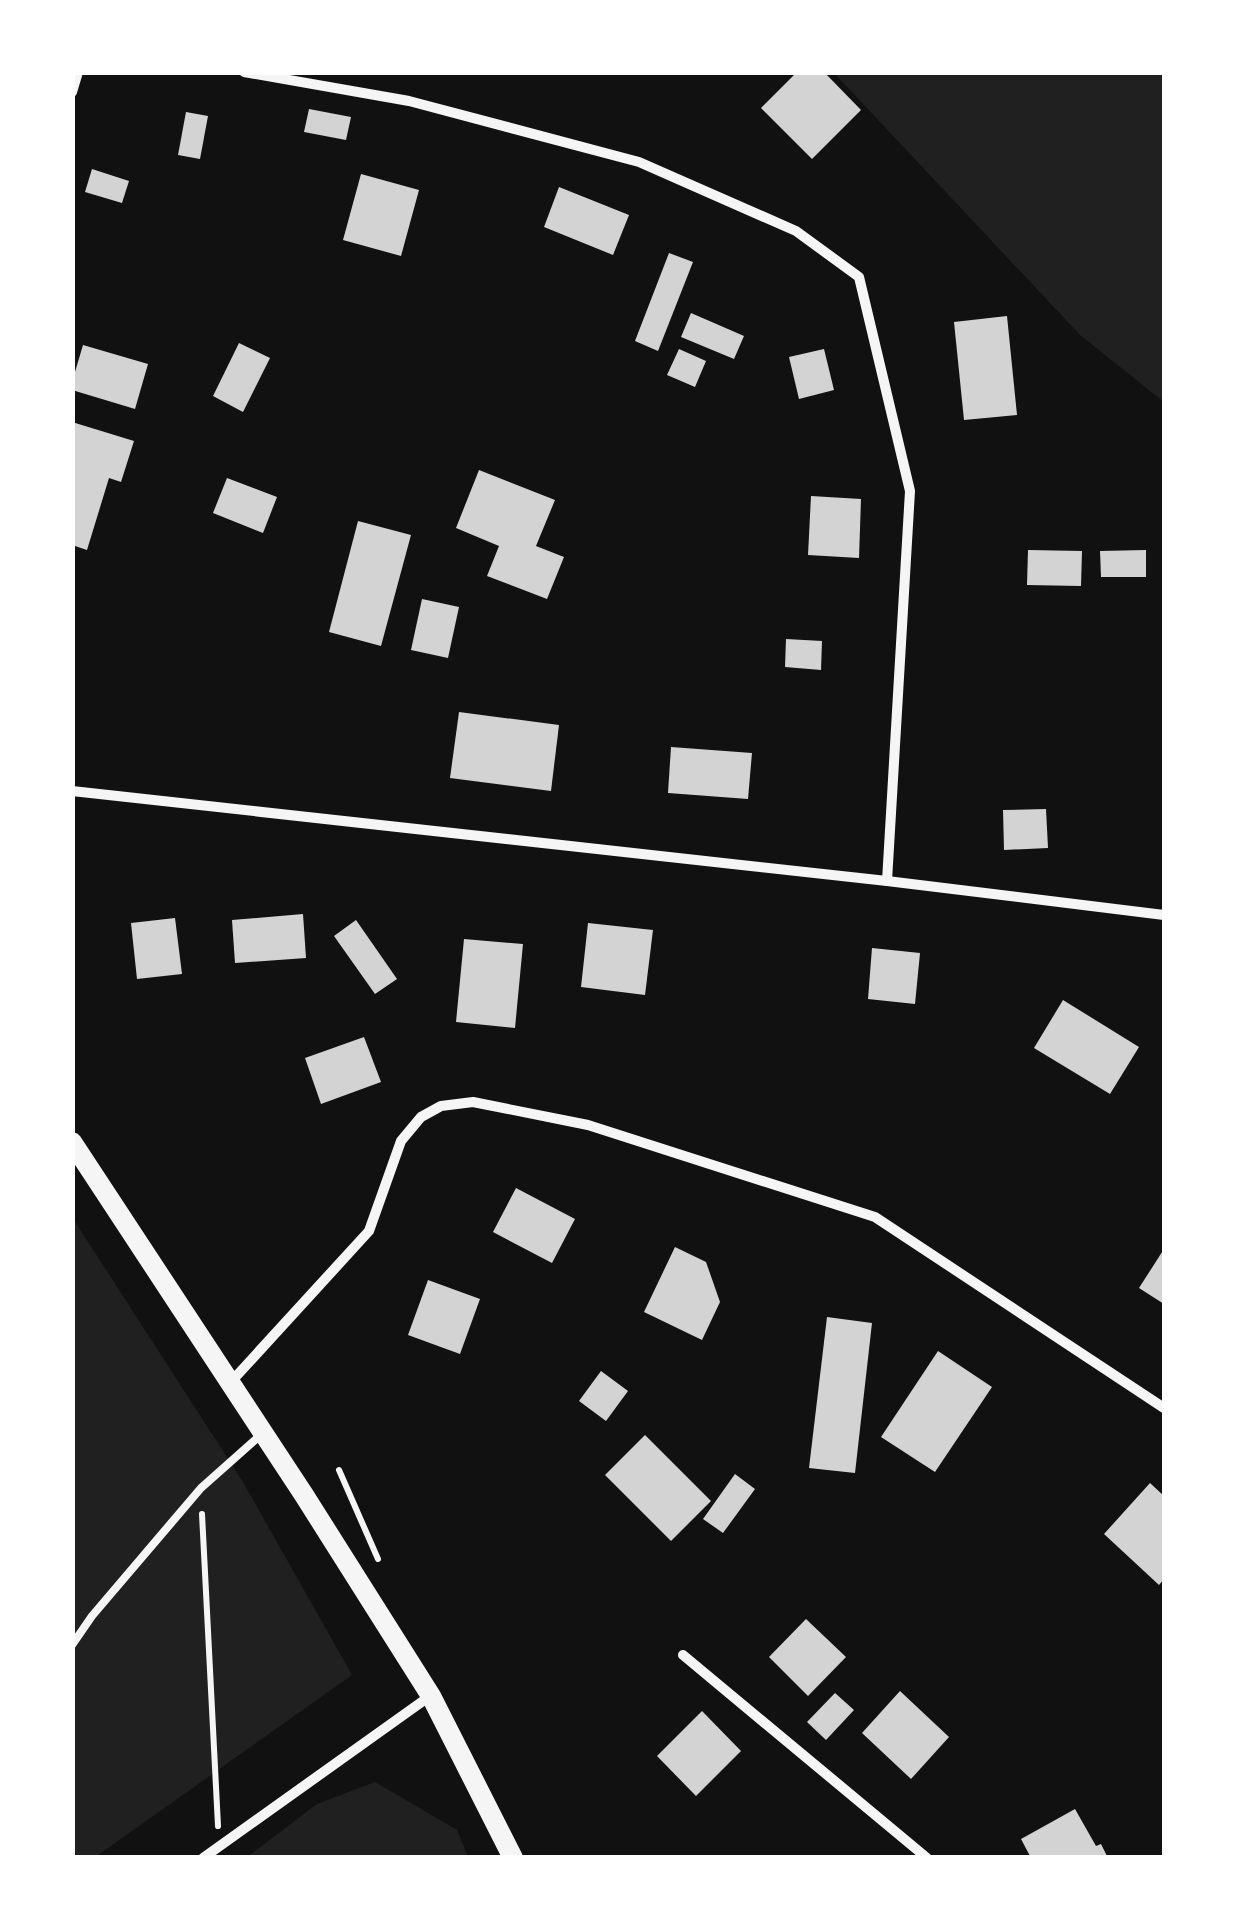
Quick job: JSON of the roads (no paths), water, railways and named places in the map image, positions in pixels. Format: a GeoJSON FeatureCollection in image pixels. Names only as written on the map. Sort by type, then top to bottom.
{"type":"FeatureCollection","features":[{"type":"Feature","properties":{"kind":"main road"},"geometry":{"type":"LineString","coordinates":[[72,1142],[431,1696],[513,1858]]}},
{"type":"Feature","properties":{"kind":"street"},"geometry":{"type":"LineString","coordinates":[[72,92],[78,72]]}},
{"type":"Feature","properties":{"kind":"street"},"geometry":{"type":"LineString","coordinates":[[244,72],[410,101],[640,162],[796,230],[859,277],[910,491],[887,881]]}},
{"type":"Feature","properties":{"kind":"street"},"geometry":{"type":"LineString","coordinates":[[72,791],[1164,914]]}},
{"type":"Feature","properties":{"kind":"street"},"geometry":{"type":"LineString","coordinates":[[230,1384],[369,1231],[400,1141],[421,1118],[441,1106],[473,1102],[588,1126],[875,1218],[1164,1408]]}},
{"type":"Feature","properties":{"kind":"street"},"geometry":{"type":"LineString","coordinates":[[683,1655],[927,1858]]}},
{"type":"Feature","properties":{"kind":"street"},"geometry":{"type":"LineString","coordinates":[[203,1858],[431,1696]]}},
{"type":"Feature","properties":{"kind":"lane"},"geometry":{"type":"LineString","coordinates":[[72,1644],[201,1488],[263,1433]]}}]}
